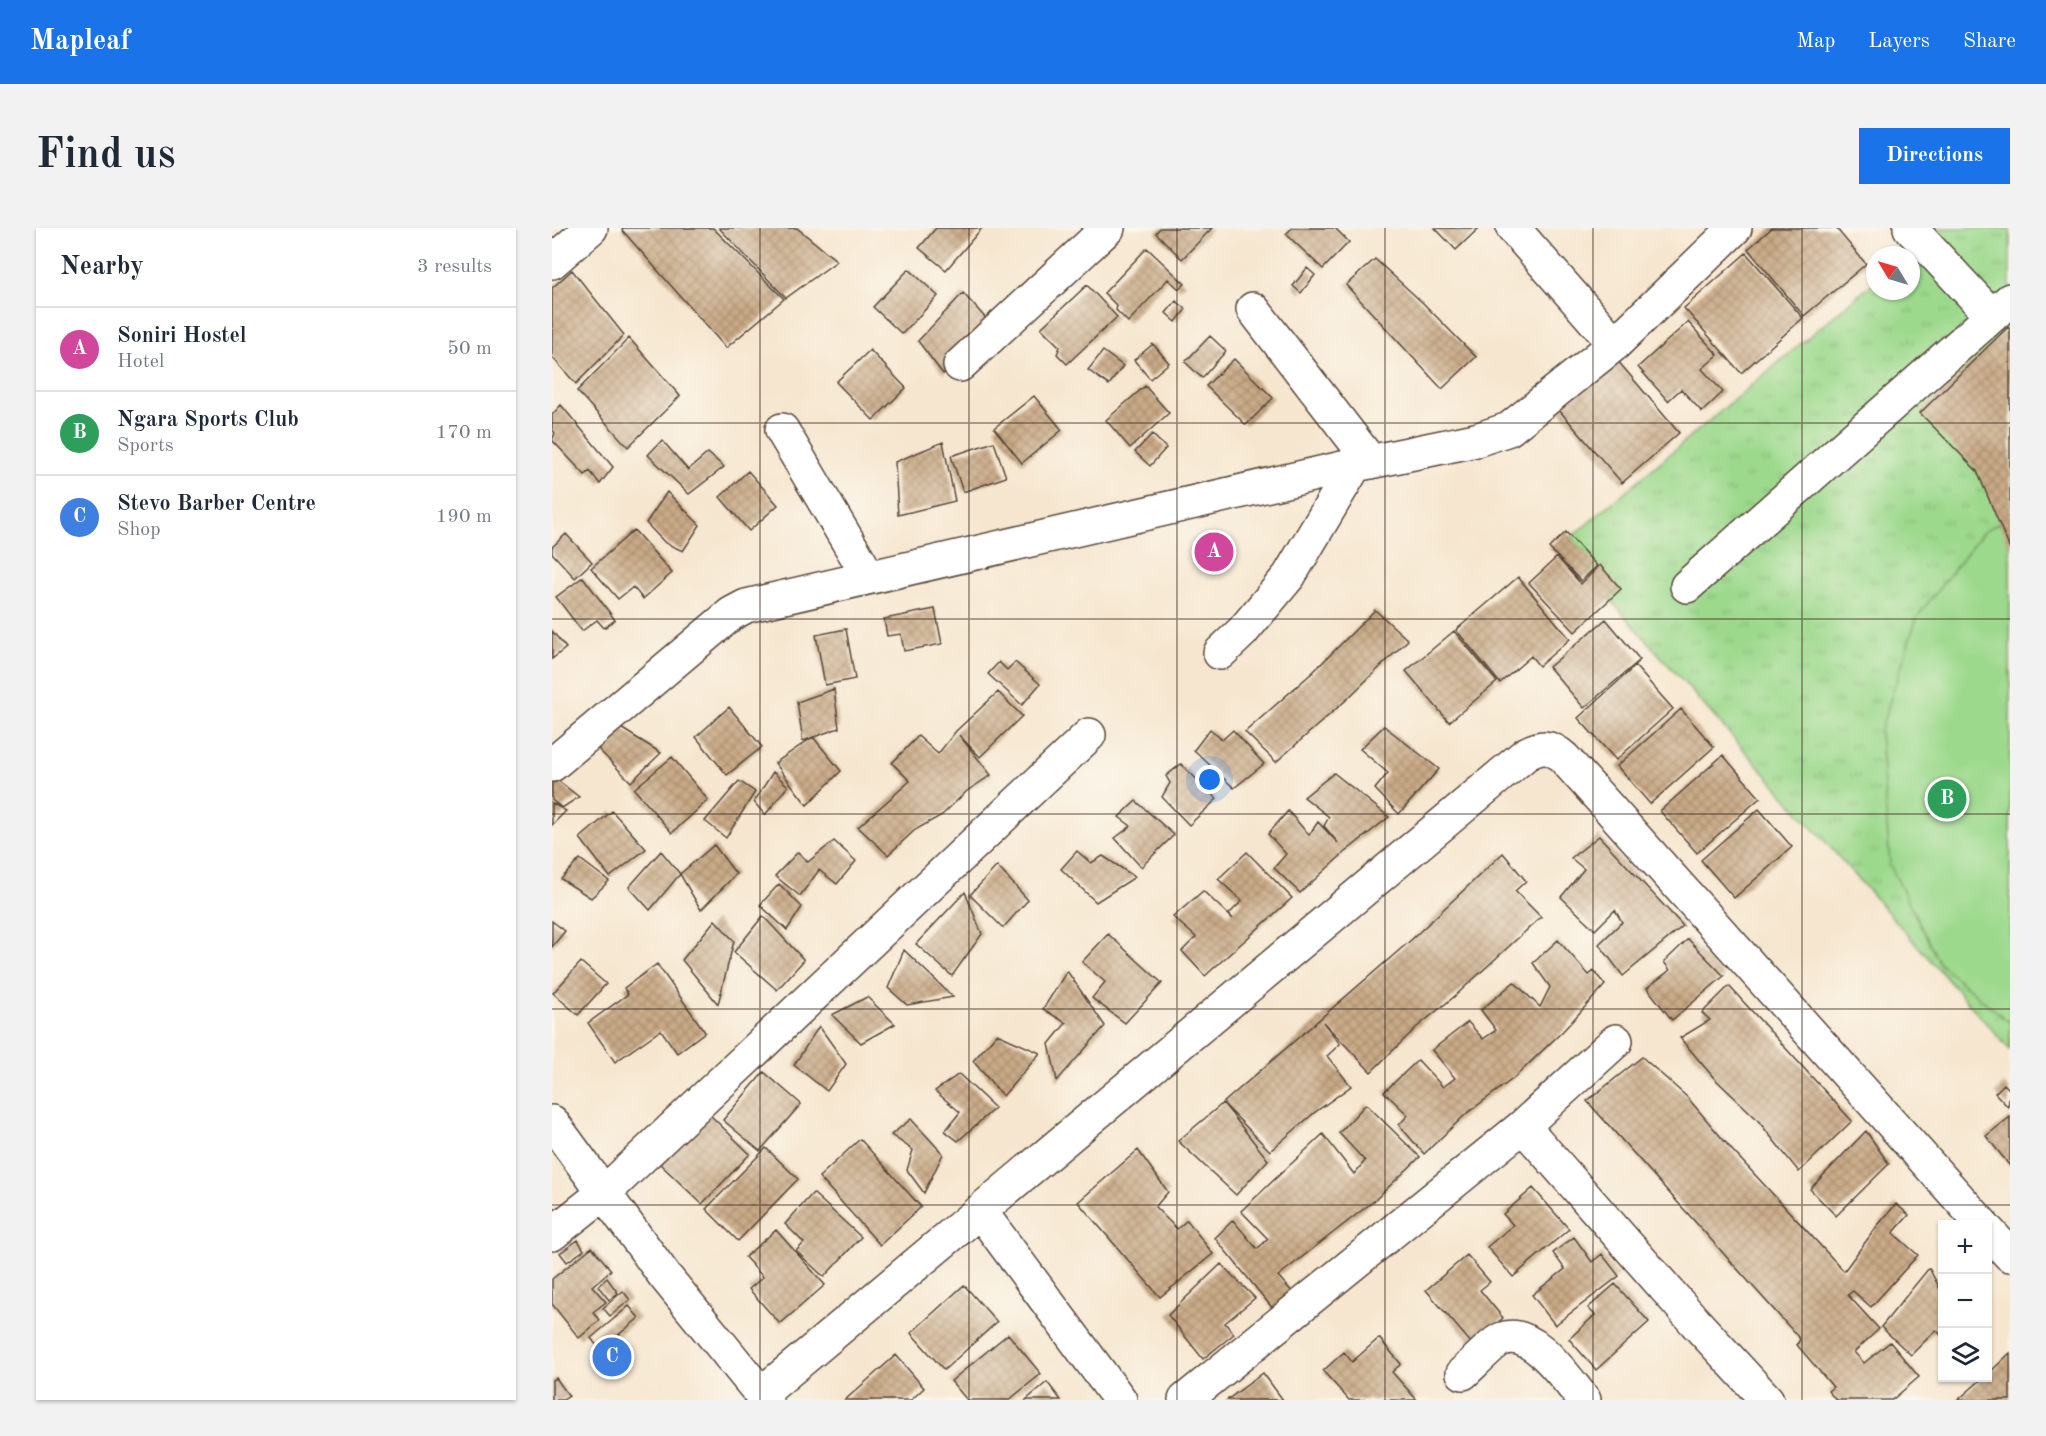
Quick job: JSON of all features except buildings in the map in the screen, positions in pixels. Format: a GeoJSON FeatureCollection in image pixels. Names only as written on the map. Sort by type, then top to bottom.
{"type":"FeatureCollection","features":[{"type":"Feature","properties":{"kind":"street"},"geometry":{"type":"LineString","coordinates":[[552,262],[591,228]]}},
{"type":"Feature","properties":{"kind":"street"},"geometry":{"type":"LineString","coordinates":[[960,365],[1108,228]]}},
{"type":"Feature","properties":{"kind":"street"},"geometry":{"type":"LineString","coordinates":[[1513,228],[1615,344]]}},
{"type":"Feature","properties":{"kind":"street"},"geometry":{"type":"LineString","coordinates":[[552,765],[731,614],[746,606],[869,576],[1476,440],[1509,429],[1615,344],[1735,228]]}},
{"type":"Feature","properties":{"kind":"street"},"geometry":{"type":"LineString","coordinates":[[1687,586],[2001,308],[1910,228]]}},
{"type":"Feature","properties":{"kind":"street"},"geometry":{"type":"LineString","coordinates":[[1253,309],[1363,464]]}},
{"type":"Feature","properties":{"kind":"street"},"geometry":{"type":"LineString","coordinates":[[782,430],[869,576]]}},
{"type":"Feature","properties":{"kind":"street"},"geometry":{"type":"LineString","coordinates":[[1220,653],[1242,632],[1289,576],[1363,464]]}},
{"type":"Feature","properties":{"kind":"street"},"geometry":{"type":"LineString","coordinates":[[552,1234],[604,1193],[1089,735]]}},
{"type":"Feature","properties":{"kind":"street"},"geometry":{"type":"LineString","coordinates":[[552,1122],[664,1275],[764,1397],[980,1211],[1526,754],[1543,747],[1557,750],[1978,1220]]}},
{"type":"Feature","properties":{"kind":"street"},"geometry":{"type":"LineString","coordinates":[[1185,1400],[1523,1125],[1616,1041]]}},
{"type":"Feature","properties":{"kind":"street"},"geometry":{"type":"LineString","coordinates":[[1523,1125],[1759,1397]]}},
{"type":"Feature","properties":{"kind":"street"},"geometry":{"type":"LineString","coordinates":[[980,1211],[1120,1400]]}},
{"type":"Feature","properties":{"kind":"street"},"geometry":{"type":"LineString","coordinates":[[1992,1235],[2010,1255]]}},
{"type":"Feature","properties":{"kind":"street"},"geometry":{"type":"LineString","coordinates":[[1463,1373],[1502,1339],[1520,1337],[1543,1351],[1584,1400]]}},
{"type":"Feature","properties":{"kind":"green space"},"geometry":{"type":"Polygon","coordinates":[[[1937,228],[2010,228],[2010,1050],[1562,545],[1866,289],[1866,300],[1920,300],[1920,246],[1916,246],[1937,228]]]}},
{"type":"Feature","properties":{"kind":"green space"},"geometry":{"type":"Polygon","coordinates":[[[2010,516],[2010,1023],[1940,964],[1890,865],[1880,732],[1917,617],[1982,533],[2010,516]]]}},
{"type":"Feature","properties":{"kind":"place","name":"Soniri Hostel"},"geometry":{"type":"Point","coordinates":[1214,552]}},
{"type":"Feature","properties":{"kind":"place","name":"Ngara Sports Club"},"geometry":{"type":"Point","coordinates":[1947,799]}},
{"type":"Feature","properties":{"kind":"place","name":"Stevo Barber Centre"},"geometry":{"type":"Point","coordinates":[612,1357]}}]}
